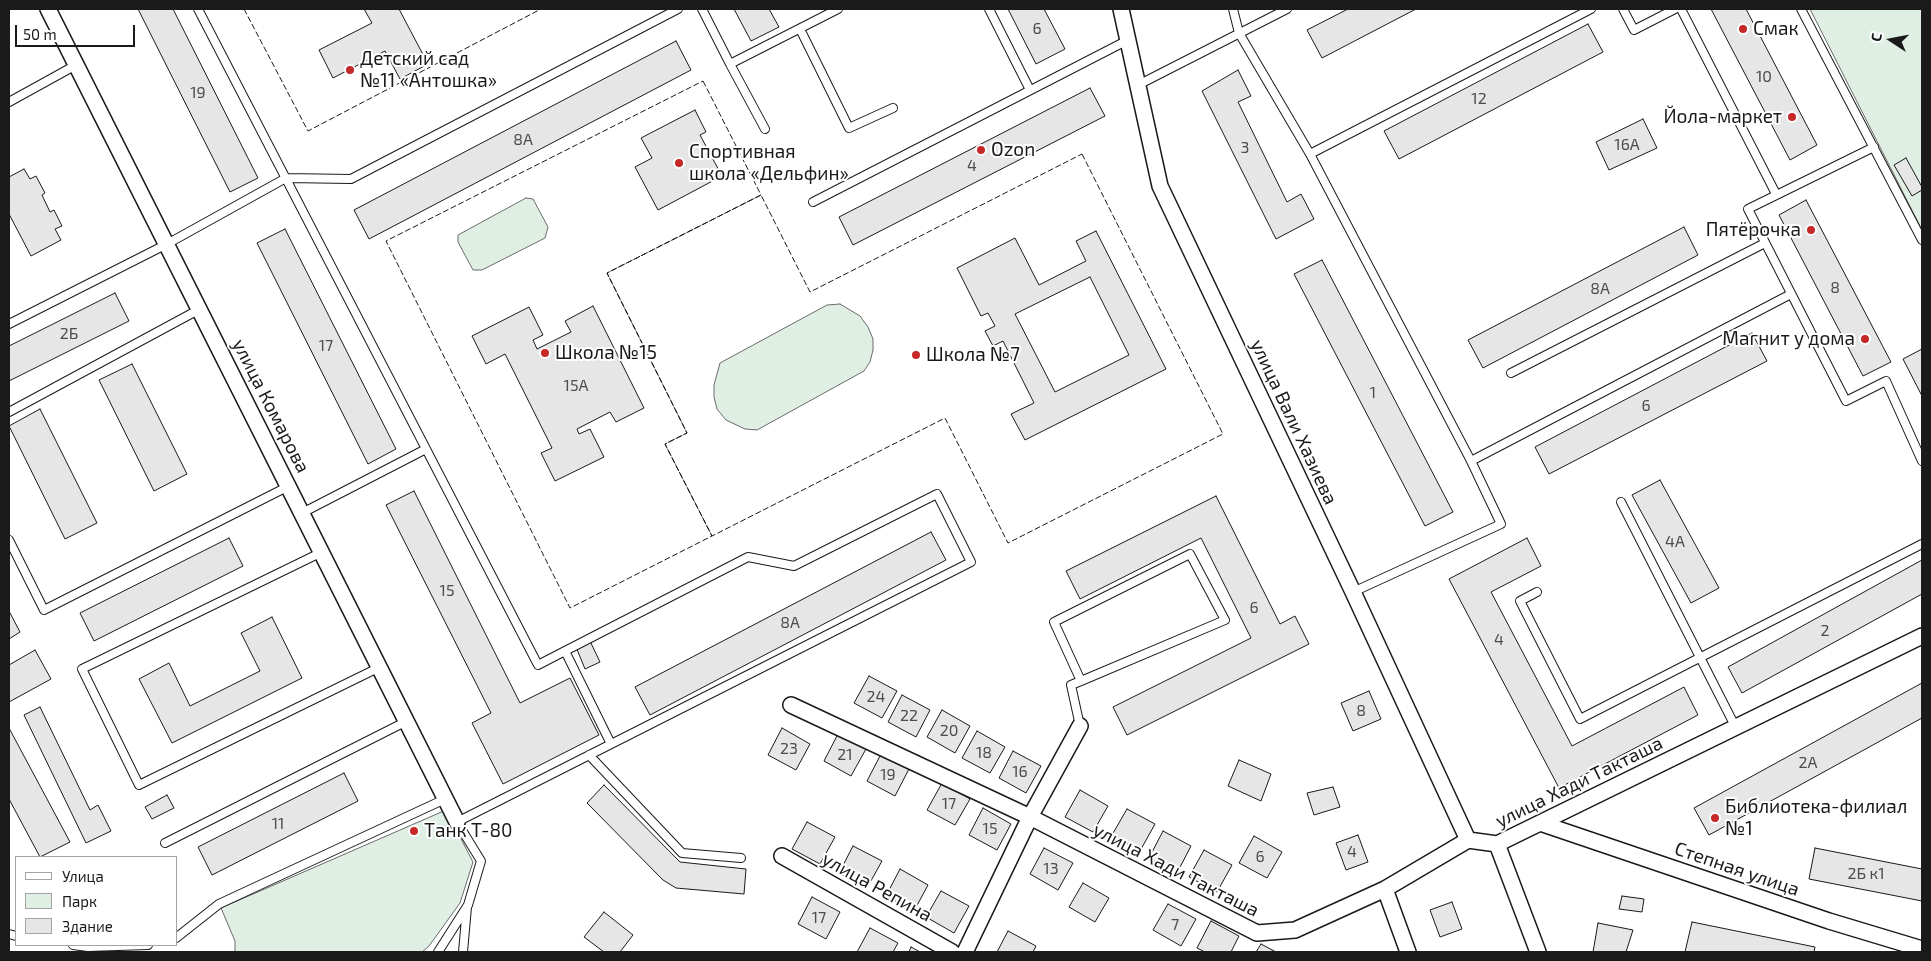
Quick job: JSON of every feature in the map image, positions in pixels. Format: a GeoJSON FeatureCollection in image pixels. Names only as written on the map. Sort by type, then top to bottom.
{"type":"FeatureCollection","features":[{"type":"Feature","properties":{"kind":"street","name":"улица Комарова"},"geometry":{"type":"LineString","coordinates":[[48,9],[457,822]]}},
{"type":"Feature","properties":{"kind":"street","name":"улица Вали Хазиева"},"geometry":{"type":"LineString","coordinates":[[1121,9],[1160,186],[1353,592],[1468,840]]}},
{"type":"Feature","properties":{"kind":"street","name":"улица Хади Такташа"},"geometry":{"type":"LineString","coordinates":[[791,706],[1030,817],[1257,934],[1295,930],[1385,889],[1468,840],[1497,844],[1922,636]]}},
{"type":"Feature","properties":{"kind":"street"},"geometry":{"type":"LineString","coordinates":[[964,952],[1030,817],[1080,726]]}},
{"type":"Feature","properties":{"kind":"street","name":"Степная улица"},"geometry":{"type":"LineString","coordinates":[[1540,823],[1829,921],[1922,949]]}},
{"type":"Feature","properties":{"kind":"street"},"geometry":{"type":"LineString","coordinates":[[1497,844],[1538,952]]}},
{"type":"Feature","properties":{"kind":"street","name":"улица Репина"},"geometry":{"type":"LineString","coordinates":[[782,856],[952,952]]}},
{"type":"Feature","properties":{"kind":"street"},"geometry":{"type":"LineString","coordinates":[[1385,889],[1408,952]]}},
{"type":"Feature","properties":{"kind":"lane"},"geometry":{"type":"LineString","coordinates":[[198,9],[538,665],[748,557],[794,566],[937,494],[971,562],[457,822],[480,861],[468,905],[463,952]]}},
{"type":"Feature","properties":{"kind":"lane"},"geometry":{"type":"LineString","coordinates":[[9,324],[167,244],[286,178],[351,178],[678,9]]}},
{"type":"Feature","properties":{"kind":"lane"},"geometry":{"type":"LineString","coordinates":[[702,9],[765,129]]}},
{"type":"Feature","properties":{"kind":"lane"},"geometry":{"type":"LineString","coordinates":[[730,64],[838,9]]}},
{"type":"Feature","properties":{"kind":"lane"},"geometry":{"type":"LineString","coordinates":[[989,9],[1030,90]]}},
{"type":"Feature","properties":{"kind":"lane"},"geometry":{"type":"LineString","coordinates":[[1234,9],[1239,33],[1310,154],[1501,524],[1353,592]]}},
{"type":"Feature","properties":{"kind":"lane"},"geometry":{"type":"LineString","coordinates":[[1138,85],[1287,9]]}},
{"type":"Feature","properties":{"kind":"lane"},"geometry":{"type":"LineString","coordinates":[[1310,154],[1591,9]]}},
{"type":"Feature","properties":{"kind":"lane"},"geometry":{"type":"LineString","coordinates":[[1623,9],[1634,30],[1675,9]]}},
{"type":"Feature","properties":{"kind":"lane"},"geometry":{"type":"LineString","coordinates":[[1681,9],[1776,194]]}},
{"type":"Feature","properties":{"kind":"lane"},"geometry":{"type":"LineString","coordinates":[[1801,9],[1922,240]]}},
{"type":"Feature","properties":{"kind":"lane"},"geometry":{"type":"LineString","coordinates":[[800,29],[849,128],[893,108]]}},
{"type":"Feature","properties":{"kind":"lane"},"geometry":{"type":"LineString","coordinates":[[813,202],[1128,40]]}},
{"type":"Feature","properties":{"kind":"lane"},"geometry":{"type":"LineString","coordinates":[[9,102],[76,65]]}},
{"type":"Feature","properties":{"kind":"lane"},"geometry":{"type":"LineString","coordinates":[[1874,147],[1748,209],[1846,402],[1886,381],[1922,461]]}},
{"type":"Feature","properties":{"kind":"lane"},"geometry":{"type":"LineString","coordinates":[[1511,373],[1765,243]]}},
{"type":"Feature","properties":{"kind":"lane"},"geometry":{"type":"LineString","coordinates":[[1470,461],[1791,294]]}},
{"type":"Feature","properties":{"kind":"lane"},"geometry":{"type":"LineString","coordinates":[[9,412],[200,310]]}},
{"type":"Feature","properties":{"kind":"lane"},"geometry":{"type":"LineString","coordinates":[[302,513],[426,449]]}},
{"type":"Feature","properties":{"kind":"lane"},"geometry":{"type":"LineString","coordinates":[[9,540],[44,610],[289,486]]}},
{"type":"Feature","properties":{"kind":"lane"},"geometry":{"type":"LineString","coordinates":[[1621,502],[1736,728]]}},
{"type":"Feature","properties":{"kind":"lane"},"geometry":{"type":"LineString","coordinates":[[1537,592],[1520,601],[1580,719],[1922,544]]}},
{"type":"Feature","properties":{"kind":"lane"},"geometry":{"type":"LineString","coordinates":[[322,552],[82,669],[138,785],[380,668]]}},
{"type":"Feature","properties":{"kind":"lane"},"geometry":{"type":"LineString","coordinates":[[1080,726],[1071,685],[1081,681],[1225,620],[1190,554],[1054,622],[1081,681]]}},
{"type":"Feature","properties":{"kind":"lane"},"geometry":{"type":"LineString","coordinates":[[565,651],[611,744]]}},
{"type":"Feature","properties":{"kind":"lane"},"geometry":{"type":"LineString","coordinates":[[165,843],[407,721]]}},
{"type":"Feature","properties":{"kind":"lane"},"geometry":{"type":"LineString","coordinates":[[589,755],[682,853],[741,858]]}},
{"type":"Feature","properties":{"kind":"lane"},"geometry":{"type":"LineString","coordinates":[[178,936],[219,904],[445,798]]}},
{"type":"Feature","properties":{"kind":"lane"},"geometry":{"type":"LineString","coordinates":[[438,952],[468,905]]}},
{"type":"Feature","properties":{"kind":"lane"},"geometry":{"type":"LineString","coordinates":[[80,946],[143,948]]}},
{"type":"Feature","properties":{"kind":"green space"},"geometry":{"type":"Polygon","coordinates":[[[1810,9],[1922,9],[1922,230],[1810,9]]]}},
{"type":"Feature","properties":{"kind":"green space"},"geometry":{"type":"Polygon","coordinates":[[[526,198],[533,199],[548,227],[545,238],[482,270],[473,270],[458,242],[458,235],[526,198]]]}},
{"type":"Feature","properties":{"kind":"green space"},"geometry":{"type":"Polygon","coordinates":[[[840,304],[860,316],[868,327],[873,339],[870,362],[864,371],[757,430],[745,429],[726,420],[717,409],[714,397],[714,385],[720,363],[827,305],[840,304]]]}},
{"type":"Feature","properties":{"kind":"green space"},"geometry":{"type":"Polygon","coordinates":[[[446,810],[473,862],[460,903],[429,946],[422,952],[235,952],[235,941],[221,908],[446,810]]]}},
{"type":"Feature","properties":{"kind":"building"},"geometry":{"type":"Polygon","coordinates":[[[138,9],[173,9],[258,178],[230,192],[138,9]]]}},
{"type":"Feature","properties":{"kind":"building"},"geometry":{"type":"Polygon","coordinates":[[[364,9],[399,9],[428,64],[400,79],[385,51],[333,78],[319,50],[372,23],[364,9]]]}},
{"type":"Feature","properties":{"kind":"building"},"geometry":{"type":"Polygon","coordinates":[[[734,9],[769,9],[779,27],[751,41],[734,9]]]}},
{"type":"Feature","properties":{"kind":"building"},"geometry":{"type":"Polygon","coordinates":[[[1008,9],[1044,9],[1065,49],[1036,64],[1008,9]]]}},
{"type":"Feature","properties":{"kind":"building"},"geometry":{"type":"Polygon","coordinates":[[[1348,9],[1416,9],[1322,58],[1307,30],[1348,9]]]}},
{"type":"Feature","properties":{"kind":"building"},"geometry":{"type":"Polygon","coordinates":[[[1711,9],[1746,9],[1817,145],[1790,160],[1711,9]]]}},
{"type":"Feature","properties":{"kind":"building"},"geometry":{"type":"Polygon","coordinates":[[[1588,24],[1603,52],[1399,159],[1384,131],[1588,24]]]}},
{"type":"Feature","properties":{"kind":"building"},"geometry":{"type":"Polygon","coordinates":[[[676,41],[691,70],[369,239],[354,210],[676,41]]]}},
{"type":"Feature","properties":{"kind":"building"},"geometry":{"type":"Polygon","coordinates":[[[1238,70],[1251,96],[1238,102],[1287,202],[1301,194],[1314,219],[1276,239],[1202,91],[1238,70]]]}},
{"type":"Feature","properties":{"kind":"building"},"geometry":{"type":"Polygon","coordinates":[[[1090,88],[1105,116],[853,245],[839,217],[1090,88]]]}},
{"type":"Feature","properties":{"kind":"building","name":"Спортивная школа «Дельфин»"},"geometry":{"type":"Polygon","coordinates":[[[695,110],[706,132],[700,135],[722,176],[658,210],[635,167],[652,158],[641,138],[695,110]]]}},
{"type":"Feature","properties":{"kind":"building"},"geometry":{"type":"Polygon","coordinates":[[[1643,119],[1657,148],[1609,170],[1596,142],[1643,119]]]}},
{"type":"Feature","properties":{"kind":"building"},"geometry":{"type":"Polygon","coordinates":[[[1906,158],[1922,187],[1922,190],[1912,196],[1894,165],[1906,158]]]}},
{"type":"Feature","properties":{"kind":"building"},"geometry":{"type":"Polygon","coordinates":[[[24,169],[30,179],[36,176],[45,193],[42,195],[50,212],[54,210],[62,226],[55,229],[61,240],[31,256],[9,214],[9,177],[24,169]]]}},
{"type":"Feature","properties":{"kind":"building"},"geometry":{"type":"Polygon","coordinates":[[[1806,200],[1891,362],[1863,376],[1779,215],[1806,200]]]}},
{"type":"Feature","properties":{"kind":"building"},"geometry":{"type":"Polygon","coordinates":[[[1684,227],[1698,255],[1483,368],[1468,340],[1684,227]]]}},
{"type":"Feature","properties":{"kind":"building"},"geometry":{"type":"Polygon","coordinates":[[[285,229],[396,449],[368,464],[257,243],[285,229]]]}},
{"type":"Feature","properties":{"kind":"building"},"geometry":{"type":"Polygon","coordinates":[[[1096,231],[1166,369],[1025,440],[1011,414],[1034,403],[1003,341],[993,346],[985,331],[995,326],[988,313],[981,316],[957,268],[1015,238],[1039,285],[1086,261],[1076,241],[1096,231]],[[1090,277],[1015,314],[1055,392],[1129,355],[1090,277]]]}},
{"type":"Feature","properties":{"kind":"building"},"geometry":{"type":"Polygon","coordinates":[[[1322,260],[1453,512],[1425,526],[1294,274],[1322,260]]]}},
{"type":"Feature","properties":{"kind":"building"},"geometry":{"type":"Polygon","coordinates":[[[115,293],[129,321],[9,381],[9,346],[115,293]]]}},
{"type":"Feature","properties":{"kind":"building"},"geometry":{"type":"Polygon","coordinates":[[[593,306],[644,408],[616,422],[610,412],[577,429],[579,434],[590,429],[604,457],[555,481],[541,453],[552,448],[505,354],[486,364],[472,336],[529,307],[543,335],[533,340],[537,349],[571,332],[565,321],[593,306]]]}},
{"type":"Feature","properties":{"kind":"building"},"geometry":{"type":"Polygon","coordinates":[[[1752,333],[1767,361],[1549,474],[1535,447],[1752,333]]]}},
{"type":"Feature","properties":{"kind":"building"},"geometry":{"type":"Polygon","coordinates":[[[1922,349],[1922,396],[1903,359],[1922,349]]]}},
{"type":"Feature","properties":{"kind":"building"},"geometry":{"type":"Polygon","coordinates":[[[132,364],[187,474],[154,491],[99,380],[132,364]]]}},
{"type":"Feature","properties":{"kind":"building"},"geometry":{"type":"Polygon","coordinates":[[[40,409],[97,523],[65,539],[9,426],[40,409]]]}},
{"type":"Feature","properties":{"kind":"building"},"geometry":{"type":"Polygon","coordinates":[[[1660,480],[1719,588],[1691,603],[1632,495],[1660,480]]]}},
{"type":"Feature","properties":{"kind":"building"},"geometry":{"type":"Polygon","coordinates":[[[414,491],[520,703],[570,678],[599,735],[503,784],[472,723],[491,713],[386,505],[414,491]]]}},
{"type":"Feature","properties":{"kind":"building"},"geometry":{"type":"Polygon","coordinates":[[[1216,496],[1280,624],[1295,616],[1309,644],[1127,735],[1113,707],[1251,638],[1201,538],[1080,599],[1066,571],[1216,496]]]}},
{"type":"Feature","properties":{"kind":"building"},"geometry":{"type":"Polygon","coordinates":[[[931,532],[946,560],[650,715],[635,687],[931,532]]]}},
{"type":"Feature","properties":{"kind":"building"},"geometry":{"type":"Polygon","coordinates":[[[229,538],[243,566],[94,641],[80,613],[229,538]]]}},
{"type":"Feature","properties":{"kind":"building"},"geometry":{"type":"Polygon","coordinates":[[[1527,538],[1541,566],[1491,592],[1572,746],[1684,687],[1698,715],[1559,788],[1449,579],[1527,538]]]}},
{"type":"Feature","properties":{"kind":"building"},"geometry":{"type":"Polygon","coordinates":[[[1922,560],[1922,594],[1742,693],[1728,667],[1922,560]]]}},
{"type":"Feature","properties":{"kind":"building"},"geometry":{"type":"Polygon","coordinates":[[[9,611],[20,632],[9,639],[9,611]]]}},
{"type":"Feature","properties":{"kind":"building"},"geometry":{"type":"Polygon","coordinates":[[[272,617],[302,678],[172,743],[139,679],[169,663],[190,706],[260,671],[241,633],[272,617]]]}},
{"type":"Feature","properties":{"kind":"building"},"geometry":{"type":"Polygon","coordinates":[[[590,641],[600,662],[585,669],[576,647],[590,641]]]}},
{"type":"Feature","properties":{"kind":"building"},"geometry":{"type":"Polygon","coordinates":[[[35,650],[51,679],[9,702],[9,665],[35,650]]]}},
{"type":"Feature","properties":{"kind":"building"},"geometry":{"type":"Polygon","coordinates":[[[869,676],[897,691],[882,718],[854,703],[869,676]]]}},
{"type":"Feature","properties":{"kind":"building"},"geometry":{"type":"Polygon","coordinates":[[[1922,683],[1922,718],[1709,835],[1694,808],[1922,683]]]}},
{"type":"Feature","properties":{"kind":"building"},"geometry":{"type":"Polygon","coordinates":[[[1369,691],[1381,719],[1353,731],[1341,703],[1369,691]]]}},
{"type":"Feature","properties":{"kind":"building"},"geometry":{"type":"Polygon","coordinates":[[[902,695],[930,710],[916,737],[888,722],[902,695]]]}},
{"type":"Feature","properties":{"kind":"building"},"geometry":{"type":"Polygon","coordinates":[[[40,707],[90,810],[98,805],[111,831],[86,843],[24,715],[40,707]]]}},
{"type":"Feature","properties":{"kind":"building"},"geometry":{"type":"Polygon","coordinates":[[[942,710],[970,726],[955,753],[927,737],[942,710]]]}},
{"type":"Feature","properties":{"kind":"building"},"geometry":{"type":"Polygon","coordinates":[[[9,728],[70,842],[39,856],[9,799],[9,728]]]}},
{"type":"Feature","properties":{"kind":"building"},"geometry":{"type":"Polygon","coordinates":[[[782,728],[810,744],[796,770],[768,755],[782,728]]]}},
{"type":"Feature","properties":{"kind":"building"},"geometry":{"type":"Polygon","coordinates":[[[977,731],[1005,747],[990,773],[962,758],[977,731]]]}},
{"type":"Feature","properties":{"kind":"building"},"geometry":{"type":"Polygon","coordinates":[[[838,734],[866,749],[851,776],[824,761],[838,734]]]}},
{"type":"Feature","properties":{"kind":"building"},"geometry":{"type":"Polygon","coordinates":[[[1013,751],[1041,766],[1026,793],[999,778],[1013,751]]]}},
{"type":"Feature","properties":{"kind":"building"},"geometry":{"type":"Polygon","coordinates":[[[881,754],[909,769],[895,796],[867,781],[881,754]]]}},
{"type":"Feature","properties":{"kind":"building"},"geometry":{"type":"Polygon","coordinates":[[[1239,760],[1271,774],[1261,801],[1228,786],[1239,760]]]}},
{"type":"Feature","properties":{"kind":"building"},"geometry":{"type":"Polygon","coordinates":[[[344,773],[358,801],[212,875],[198,847],[344,773]]]}},
{"type":"Feature","properties":{"kind":"building"},"geometry":{"type":"Polygon","coordinates":[[[942,783],[970,799],[955,825],[927,810],[942,783]]]}},
{"type":"Feature","properties":{"kind":"building"},"geometry":{"type":"Polygon","coordinates":[[[604,785],[680,862],[746,869],[744,894],[676,888],[663,880],[587,803],[604,785]]]}},
{"type":"Feature","properties":{"kind":"building"},"geometry":{"type":"Polygon","coordinates":[[[1333,787],[1340,807],[1314,815],[1307,793],[1333,787]]]}},
{"type":"Feature","properties":{"kind":"building"},"geometry":{"type":"Polygon","coordinates":[[[1080,790],[1108,806],[1093,832],[1065,817],[1080,790]]]}},
{"type":"Feature","properties":{"kind":"building"},"geometry":{"type":"Polygon","coordinates":[[[167,795],[174,808],[152,819],[145,807],[167,795]]]}},
{"type":"Feature","properties":{"kind":"building"},"geometry":{"type":"Polygon","coordinates":[[[983,808],[1011,824],[997,850],[969,835],[983,808]]]}},
{"type":"Feature","properties":{"kind":"building"},"geometry":{"type":"Polygon","coordinates":[[[1127,809],[1155,824],[1140,851],[1112,835],[1127,809]]]}},
{"type":"Feature","properties":{"kind":"building"},"geometry":{"type":"Polygon","coordinates":[[[807,822],[835,837],[820,864],[792,849],[807,822]]]}},
{"type":"Feature","properties":{"kind":"building"},"geometry":{"type":"Polygon","coordinates":[[[1163,831],[1191,846],[1177,873],[1149,858],[1163,831]]]}},
{"type":"Feature","properties":{"kind":"building"},"geometry":{"type":"Polygon","coordinates":[[[1358,835],[1368,862],[1346,870],[1336,843],[1358,835]]]}},
{"type":"Feature","properties":{"kind":"building"},"geometry":{"type":"Polygon","coordinates":[[[1254,836],[1282,852],[1267,878],[1239,863],[1254,836]]]}},
{"type":"Feature","properties":{"kind":"building"},"geometry":{"type":"Polygon","coordinates":[[[853,846],[882,861],[867,888],[839,873],[853,846]]]}},
{"type":"Feature","properties":{"kind":"building"},"geometry":{"type":"Polygon","coordinates":[[[1044,848],[1073,863],[1058,890],[1030,874],[1044,848]]]}},
{"type":"Feature","properties":{"kind":"building"},"geometry":{"type":"Polygon","coordinates":[[[1815,848],[1922,869],[1922,901],[1809,879],[1815,848]]]}},
{"type":"Feature","properties":{"kind":"building"},"geometry":{"type":"Polygon","coordinates":[[[1204,850],[1232,865],[1217,892],[1189,877],[1204,850]]]}},
{"type":"Feature","properties":{"kind":"building"},"geometry":{"type":"Polygon","coordinates":[[[900,869],[928,885],[914,911],[886,896],[900,869]]]}},
{"type":"Feature","properties":{"kind":"building"},"geometry":{"type":"Polygon","coordinates":[[[1083,883],[1109,898],[1095,922],[1069,907],[1083,883]]]}},
{"type":"Feature","properties":{"kind":"building"},"geometry":{"type":"Polygon","coordinates":[[[941,891],[969,906],[954,933],[926,917],[941,891]]]}},
{"type":"Feature","properties":{"kind":"building"},"geometry":{"type":"Polygon","coordinates":[[[1622,896],[1644,899],[1642,912],[1619,909],[1622,896]]]}},
{"type":"Feature","properties":{"kind":"building"},"geometry":{"type":"Polygon","coordinates":[[[812,897],[840,912],[826,939],[798,924],[812,897]]]}},
{"type":"Feature","properties":{"kind":"building"},"geometry":{"type":"Polygon","coordinates":[[[1452,902],[1462,929],[1440,937],[1430,910],[1452,902]]]}},
{"type":"Feature","properties":{"kind":"building"},"geometry":{"type":"Polygon","coordinates":[[[1168,904],[1196,919],[1181,946],[1153,930],[1168,904]]]}},
{"type":"Feature","properties":{"kind":"building"},"geometry":{"type":"Polygon","coordinates":[[[604,912],[633,935],[620,952],[604,952],[584,937],[604,912]]]}},
{"type":"Feature","properties":{"kind":"building"},"geometry":{"type":"Polygon","coordinates":[[[1211,921],[1239,936],[1231,952],[1205,952],[1197,948],[1211,921]]]}},
{"type":"Feature","properties":{"kind":"building"},"geometry":{"type":"Polygon","coordinates":[[[1692,922],[1815,947],[1814,952],[1685,952],[1692,922]]]}},
{"type":"Feature","properties":{"kind":"building"},"geometry":{"type":"Polygon","coordinates":[[[1598,923],[1633,930],[1626,952],[1593,952],[1598,923]]]}},
{"type":"Feature","properties":{"kind":"building"},"geometry":{"type":"Polygon","coordinates":[[[870,928],[898,943],[893,952],[857,952],[870,928]]]}},
{"type":"Feature","properties":{"kind":"building"},"geometry":{"type":"Polygon","coordinates":[[[1008,931],[1036,946],[1033,952],[997,952],[1008,931]]]}},
{"type":"Feature","properties":{"kind":"building"},"geometry":{"type":"Polygon","coordinates":[[[1261,944],[1276,952],[1256,952],[1261,944]]]}},
{"type":"Feature","properties":{"kind":"building"},"geometry":{"type":"Polygon","coordinates":[[[911,947],[920,952],[909,952],[911,947]]]}},
{"type":"Feature","properties":{"kind":"fence"},"geometry":{"type":"LineString","coordinates":[[244,9],[308,131],[541,9]]}},
{"type":"Feature","properties":{"kind":"fence"},"geometry":{"type":"LineString","coordinates":[[703,81],[761,195],[607,273],[687,433],[665,444],[712,536],[570,608],[386,241],[703,81]]}},
{"type":"Feature","properties":{"kind":"fence"},"geometry":{"type":"LineString","coordinates":[[1082,154],[1223,434],[1008,543],[945,418],[712,536],[665,444],[687,433],[607,273],[761,195],[810,292],[1082,154]]}},
{"type":"Feature","properties":{"kind":"place","name":"Смак"},"geometry":{"type":"Point","coordinates":[1743,29]}},
{"type":"Feature","properties":{"kind":"place","name":"Детский сад №11 «Антошка»"},"geometry":{"type":"Point","coordinates":[350,70]}},
{"type":"Feature","properties":{"kind":"place","name":"Йола-маркет"},"geometry":{"type":"Point","coordinates":[1792,117]}},
{"type":"Feature","properties":{"kind":"place","name":"Ozon"},"geometry":{"type":"Point","coordinates":[981,150]}},
{"type":"Feature","properties":{"kind":"place","name":"Спортивная школа «Дельфин»"},"geometry":{"type":"Point","coordinates":[679,163]}},
{"type":"Feature","properties":{"kind":"place","name":"Пятёрочка"},"geometry":{"type":"Point","coordinates":[1811,230]}},
{"type":"Feature","properties":{"kind":"place","name":"Магнит у дома"},"geometry":{"type":"Point","coordinates":[1865,339]}},
{"type":"Feature","properties":{"kind":"place","name":"Школа №15"},"geometry":{"type":"Point","coordinates":[545,353]}},
{"type":"Feature","properties":{"kind":"place","name":"Школа №7"},"geometry":{"type":"Point","coordinates":[916,355]}},
{"type":"Feature","properties":{"kind":"place","name":"Библиотека-филиал №1"},"geometry":{"type":"Point","coordinates":[1715,818]}},
{"type":"Feature","properties":{"kind":"place","name":"Танк Т-80"},"geometry":{"type":"Point","coordinates":[414,831]}}]}
